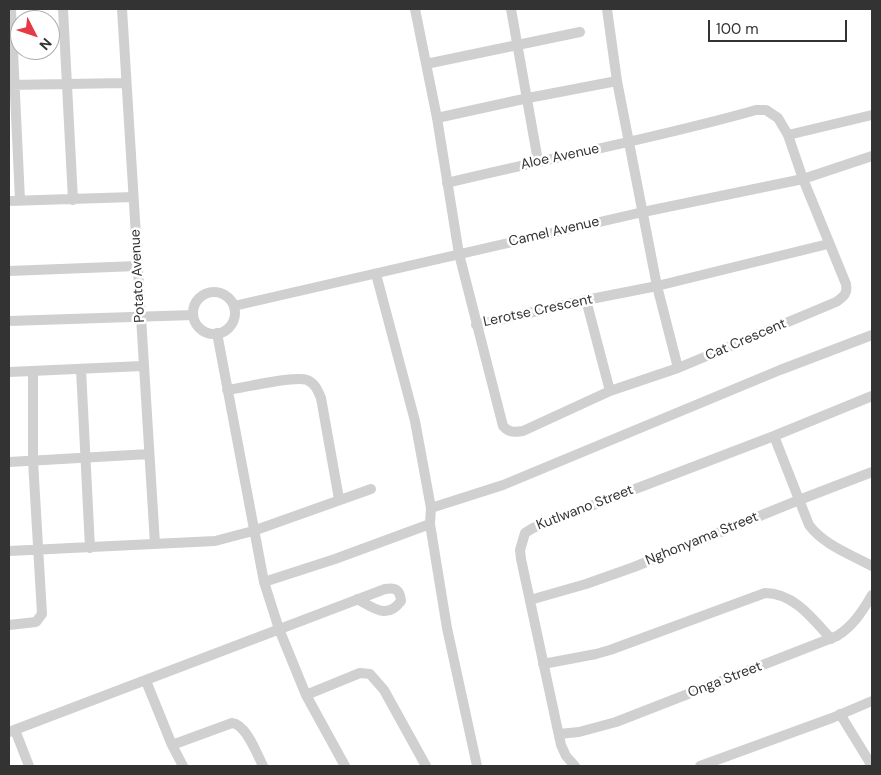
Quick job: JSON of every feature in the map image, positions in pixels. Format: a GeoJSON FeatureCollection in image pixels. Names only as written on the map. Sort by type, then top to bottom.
{"type":"FeatureCollection","features":[{"type":"Feature","properties":{"kind":"street"},"geometry":{"type":"LineString","coordinates":[[11,9],[12,85],[20,200]]}},
{"type":"Feature","properties":{"kind":"street"},"geometry":{"type":"LineString","coordinates":[[63,9],[73,200]]}},
{"type":"Feature","properties":{"kind":"street","name":"Potato Avenue"},"geometry":{"type":"LineString","coordinates":[[122,9],[125,84],[155,544]]}},
{"type":"Feature","properties":{"kind":"street"},"geometry":{"type":"LineString","coordinates":[[415,9],[437,118],[459,254],[476,325]]}},
{"type":"Feature","properties":{"kind":"street"},"geometry":{"type":"LineString","coordinates":[[511,9],[538,161]]}},
{"type":"Feature","properties":{"kind":"street"},"geometry":{"type":"LineString","coordinates":[[607,9],[628,142],[657,286],[678,368]]}},
{"type":"Feature","properties":{"kind":"street"},"geometry":{"type":"LineString","coordinates":[[426,64],[580,32]]}},
{"type":"Feature","properties":{"kind":"street"},"geometry":{"type":"LineString","coordinates":[[437,118],[617,81]]}},
{"type":"Feature","properties":{"kind":"street"},"geometry":{"type":"LineString","coordinates":[[12,85],[125,84]]}},
{"type":"Feature","properties":{"kind":"street","name":"Aloe Avenue"},"geometry":{"type":"LineString","coordinates":[[447,183],[628,142],[756,110],[766,110],[778,118],[788,135],[803,179]]}},
{"type":"Feature","properties":{"kind":"street"},"geometry":{"type":"LineString","coordinates":[[788,135],[872,115]]}},
{"type":"Feature","properties":{"kind":"street","name":"Camel Avenue"},"geometry":{"type":"LineString","coordinates":[[234,306],[643,212],[803,179],[872,156]]}},
{"type":"Feature","properties":{"kind":"street","name":"Cat Crescent"},"geometry":{"type":"LineString","coordinates":[[678,368],[836,302],[846,294],[846,284],[803,179]]}},
{"type":"Feature","properties":{"kind":"street"},"geometry":{"type":"LineString","coordinates":[[9,201],[133,197]]}},
{"type":"Feature","properties":{"kind":"street","name":"Lerotse Crescent"},"geometry":{"type":"LineString","coordinates":[[678,368],[610,392],[534,427],[516,432],[507,431],[500,420],[476,325],[657,286],[828,244]]}},
{"type":"Feature","properties":{"kind":"street"},"geometry":{"type":"LineString","coordinates":[[9,270],[137,266]]}},
{"type":"Feature","properties":{"kind":"street"},"geometry":{"type":"LineString","coordinates":[[376,274],[415,421],[431,508],[430,524],[451,646],[477,766]]}},
{"type":"Feature","properties":{"kind":"street"},"geometry":{"type":"LineString","coordinates":[[208,293],[222,293],[234,306],[235,315],[233,322],[224,331],[217,333],[204,331],[199,327],[194,315],[197,301],[208,293]]}},
{"type":"Feature","properties":{"kind":"street"},"geometry":{"type":"LineString","coordinates":[[586,300],[610,392]]}},
{"type":"Feature","properties":{"kind":"street"},"geometry":{"type":"LineString","coordinates":[[9,321],[194,315]]}},
{"type":"Feature","properties":{"kind":"street"},"geometry":{"type":"LineString","coordinates":[[217,333],[264,582],[279,629],[306,695],[345,766]]}},
{"type":"Feature","properties":{"kind":"street"},"geometry":{"type":"LineString","coordinates":[[431,508],[503,484],[780,370],[872,335]]}},
{"type":"Feature","properties":{"kind":"street"},"geometry":{"type":"LineString","coordinates":[[9,372],[143,366]]}},
{"type":"Feature","properties":{"kind":"street"},"geometry":{"type":"LineString","coordinates":[[81,369],[90,548]]}},
{"type":"Feature","properties":{"kind":"street"},"geometry":{"type":"LineString","coordinates":[[9,625],[36,622],[42,614],[33,461],[33,371]]}},
{"type":"Feature","properties":{"kind":"street"},"geometry":{"type":"LineString","coordinates":[[227,390],[293,379],[307,380],[313,383],[318,389],[321,398],[339,499]]}},
{"type":"Feature","properties":{"kind":"street","name":"Kutlwano Street"},"geometry":{"type":"LineString","coordinates":[[575,766],[566,756],[559,734],[543,664],[520,550],[526,533],[533,528],[774,436],[872,396]]}},
{"type":"Feature","properties":{"kind":"street"},"geometry":{"type":"LineString","coordinates":[[774,436],[809,525],[826,542],[872,566]]}},
{"type":"Feature","properties":{"kind":"street"},"geometry":{"type":"LineString","coordinates":[[9,462],[149,454]]}},
{"type":"Feature","properties":{"kind":"street","name":"Nghonyama Street"},"geometry":{"type":"LineString","coordinates":[[530,600],[634,567],[872,472]]}},
{"type":"Feature","properties":{"kind":"street"},"geometry":{"type":"LineString","coordinates":[[9,550],[90,548],[215,541],[253,531],[371,489]]}},
{"type":"Feature","properties":{"kind":"street"},"geometry":{"type":"LineString","coordinates":[[264,582],[335,559],[430,524]]}},
{"type":"Feature","properties":{"kind":"street"},"geometry":{"type":"LineString","coordinates":[[543,664],[610,650],[766,593],[775,593],[792,601],[812,618],[831,639]]}},
{"type":"Feature","properties":{"kind":"street","name":"Onga Street"},"geometry":{"type":"LineString","coordinates":[[559,734],[579,732],[616,722],[831,639],[846,630],[854,622],[872,595]]}},
{"type":"Feature","properties":{"kind":"street"},"geometry":{"type":"LineString","coordinates":[[29,766],[12,731],[358,600]]}},
{"type":"Feature","properties":{"kind":"street"},"geometry":{"type":"LineString","coordinates":[[306,695],[360,674],[370,674],[384,690],[426,766]]}},
{"type":"Feature","properties":{"kind":"street"},"geometry":{"type":"LineString","coordinates":[[146,681],[172,745],[183,766]]}},
{"type":"Feature","properties":{"kind":"street"},"geometry":{"type":"LineString","coordinates":[[700,766],[872,701]]}},
{"type":"Feature","properties":{"kind":"street"},"geometry":{"type":"LineString","coordinates":[[840,714],[872,766]]}},
{"type":"Feature","properties":{"kind":"street"},"geometry":{"type":"LineString","coordinates":[[172,745],[232,723],[237,723],[245,731],[264,766]]}}]}
